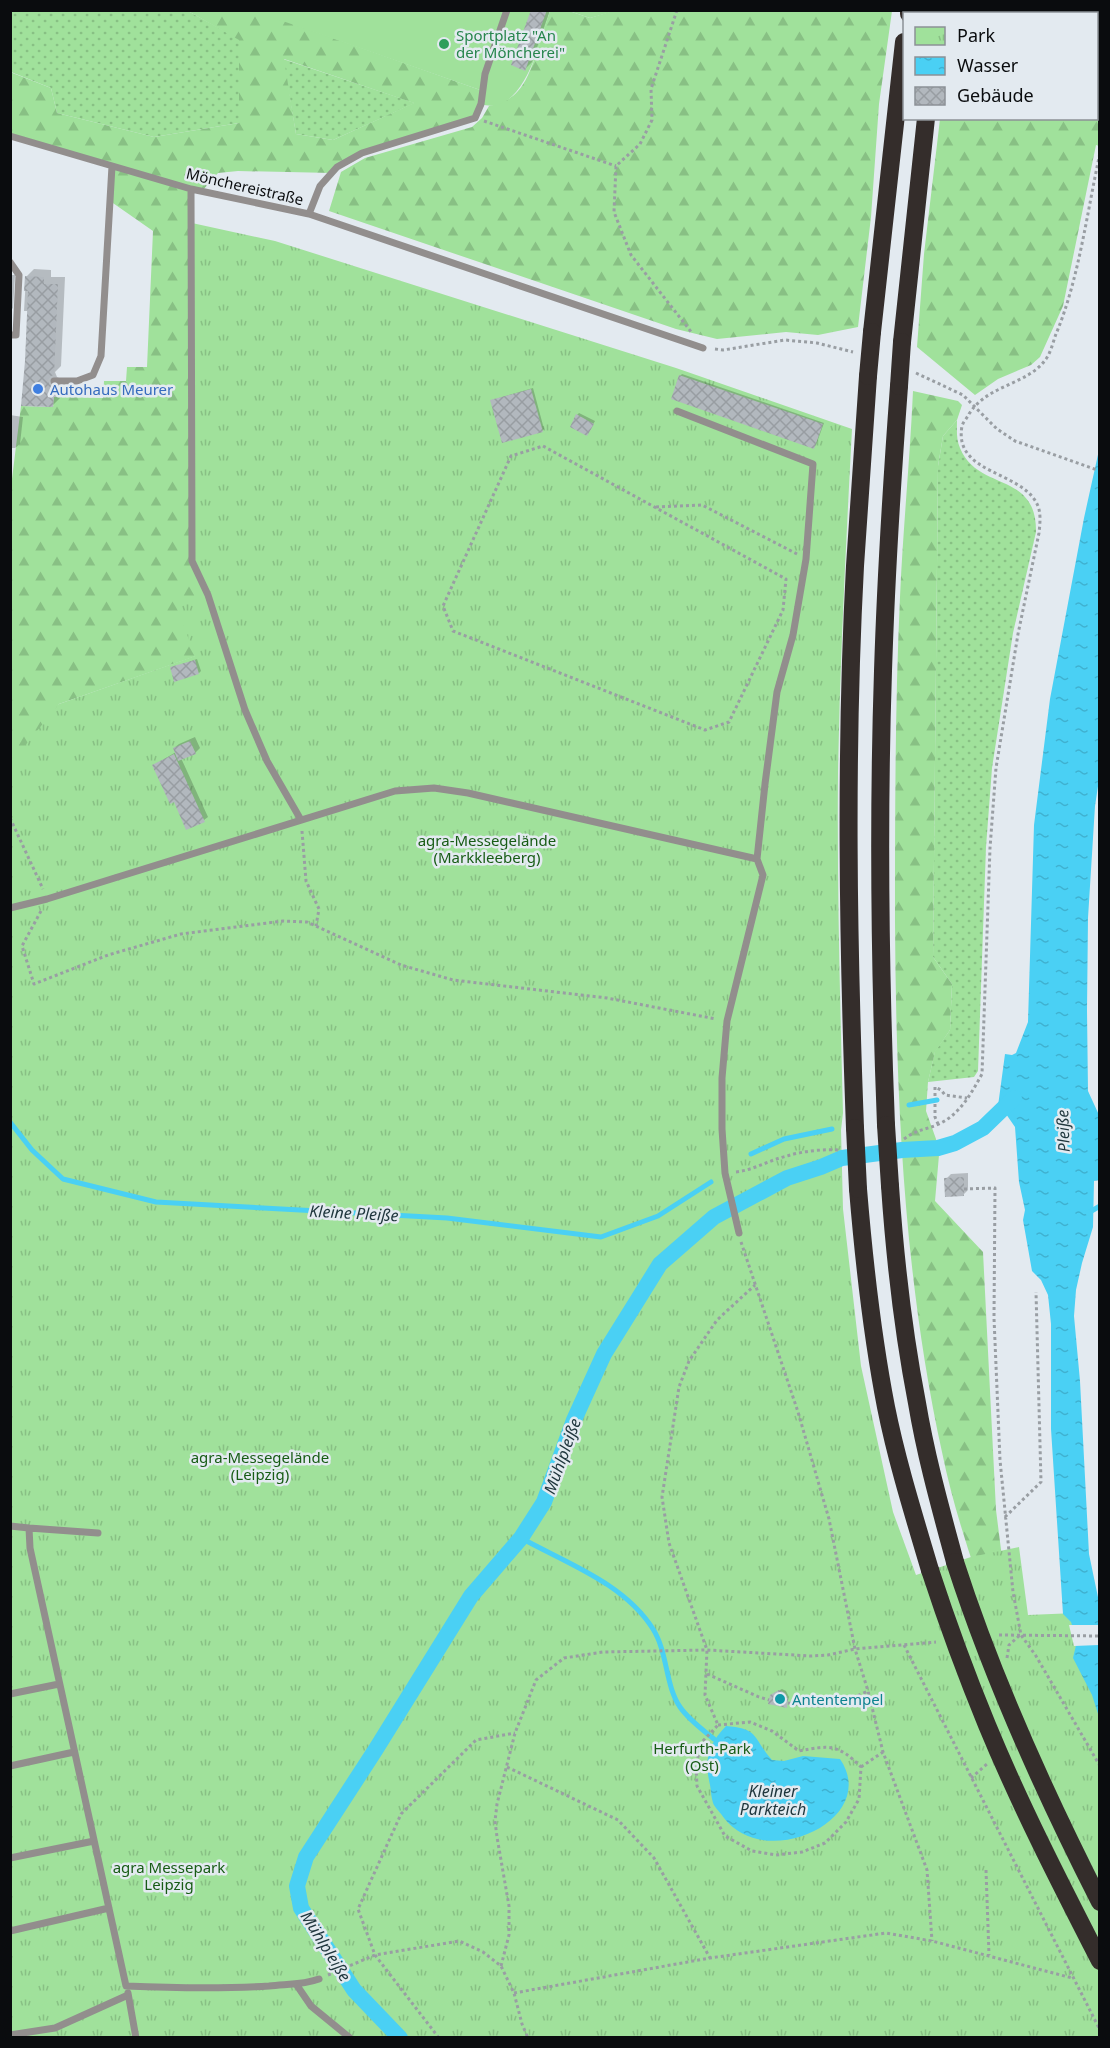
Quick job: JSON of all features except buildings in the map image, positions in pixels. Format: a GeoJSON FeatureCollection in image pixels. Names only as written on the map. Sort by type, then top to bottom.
{"type":"FeatureCollection","features":[{"type":"Feature","properties":{"kind":"highway"},"geometry":{"type":"LineString","coordinates":[[903,51],[872,332],[855,567],[850,738],[849,952],[858,1190],[864,1260],[886,1408],[907,1494],[930,1570],[964,1669],[991,1736],[1052,1866],[1100,1960]]}},
{"type":"Feature","properties":{"kind":"highway"},"geometry":{"type":"LineString","coordinates":[[926,120],[898,386],[887,564],[881,759],[880,947],[886,1125],[901,1306],[917,1405],[955,1562],[989,1660],[1012,1716],[1039,1779],[1100,1902]]}},
{"type":"Feature","properties":{"kind":"lane"},"geometry":{"type":"LineString","coordinates":[[475,118],[482,104],[484,74],[507,10]]}},
{"type":"Feature","properties":{"kind":"lane","name":"Mönchereistraße"},"geometry":{"type":"LineString","coordinates":[[10,136],[191,189],[309,214],[320,186],[337,167],[362,153],[475,118]]}},
{"type":"Feature","properties":{"kind":"lane"},"geometry":{"type":"LineString","coordinates":[[54,381],[77,381],[93,375],[101,356],[112,165]]}},
{"type":"Feature","properties":{"kind":"lane"},"geometry":{"type":"LineString","coordinates":[[191,189],[192,561],[208,595],[245,710],[267,761],[301,820]]}},
{"type":"Feature","properties":{"kind":"lane"},"geometry":{"type":"LineString","coordinates":[[309,214],[703,348]]}},
{"type":"Feature","properties":{"kind":"lane"},"geometry":{"type":"LineString","coordinates":[[10,262],[19,276],[16,335],[10,335]]}},
{"type":"Feature","properties":{"kind":"lane"},"geometry":{"type":"LineString","coordinates":[[677,411],[813,464],[806,559],[793,635],[777,692],[757,859],[763,875],[727,1022],[722,1078],[722,1129],[727,1189],[739,1233]]}},
{"type":"Feature","properties":{"kind":"lane"},"geometry":{"type":"LineString","coordinates":[[10,908],[47,899],[395,791],[434,788],[468,793],[757,859]]}},
{"type":"Feature","properties":{"kind":"lane"},"geometry":{"type":"LineString","coordinates":[[10,1526],[98,1533]]}},
{"type":"Feature","properties":{"kind":"lane"},"geometry":{"type":"LineString","coordinates":[[28,1528],[30,1548],[136,2037]]}},
{"type":"Feature","properties":{"kind":"lane"},"geometry":{"type":"LineString","coordinates":[[10,1694],[59,1684]]}},
{"type":"Feature","properties":{"kind":"lane"},"geometry":{"type":"LineString","coordinates":[[10,1766],[74,1752]]}},
{"type":"Feature","properties":{"kind":"lane"},"geometry":{"type":"LineString","coordinates":[[10,1858],[94,1841]]}},
{"type":"Feature","properties":{"kind":"lane"},"geometry":{"type":"LineString","coordinates":[[10,1931],[109,1908]]}},
{"type":"Feature","properties":{"kind":"lane"},"geometry":{"type":"LineString","coordinates":[[126,1986],[243,1988],[308,1983],[319,1979]]}},
{"type":"Feature","properties":{"kind":"lane"},"geometry":{"type":"LineString","coordinates":[[296,1984],[311,2006],[350,2037]]}},
{"type":"Feature","properties":{"kind":"lane"},"geometry":{"type":"LineString","coordinates":[[10,2035],[55,2028],[128,1995]]}},
{"type":"Feature","properties":{"kind":"path"},"geometry":{"type":"LineString","coordinates":[[677,10],[651,89],[652,120],[640,144],[616,166],[614,212],[631,255],[703,348]]}},
{"type":"Feature","properties":{"kind":"path"},"geometry":{"type":"LineString","coordinates":[[475,118],[616,166]]}},
{"type":"Feature","properties":{"kind":"path"},"geometry":{"type":"LineString","coordinates":[[903,1140],[914,1131],[938,1124],[957,1112],[982,1074],[990,848],[996,768],[1018,634],[1040,533],[1041,519],[1038,506],[1019,484],[986,469],[973,460],[964,447],[962,425],[981,400],[1036,370],[1046,358],[1068,307],[1100,153]]}},
{"type":"Feature","properties":{"kind":"path"},"geometry":{"type":"LineString","coordinates":[[654,507],[786,579],[783,610],[729,722],[705,730],[453,631],[443,606],[511,456],[543,446],[654,507],[702,505],[806,559]]}},
{"type":"Feature","properties":{"kind":"path"},"geometry":{"type":"LineString","coordinates":[[1065,458],[1100,471]]}},
{"type":"Feature","properties":{"kind":"path"},"geometry":{"type":"LineString","coordinates":[[10,818],[47,899],[22,946],[34,984],[108,955],[181,934],[283,921],[308,922],[401,965],[453,980],[607,998],[727,1022]]}},
{"type":"Feature","properties":{"kind":"path"},"geometry":{"type":"LineString","coordinates":[[301,820],[306,881],[319,909],[316,926]]}},
{"type":"Feature","properties":{"kind":"path"},"geometry":{"type":"LineString","coordinates":[[935,1096],[935,1087],[941,1089],[945,1095],[967,1098]]}},
{"type":"Feature","properties":{"kind":"path"},"geometry":{"type":"LineString","coordinates":[[935,1104],[935,1117],[938,1124]]}},
{"type":"Feature","properties":{"kind":"path"},"geometry":{"type":"LineString","coordinates":[[725,1173],[747,1170],[787,1155],[829,1149],[839,1150]]}},
{"type":"Feature","properties":{"kind":"path"},"geometry":{"type":"LineString","coordinates":[[964,1189],[995,1188],[994,1318],[1000,1460],[1013,1592],[1021,1635],[1036,1656],[1100,1767]]}},
{"type":"Feature","properties":{"kind":"path"},"geometry":{"type":"LineString","coordinates":[[739,1233],[787,1379],[829,1519],[855,1649],[883,1752],[927,1870],[932,1941]]}},
{"type":"Feature","properties":{"kind":"path"},"geometry":{"type":"LineString","coordinates":[[718,1725],[705,1695],[707,1650],[669,1543],[662,1497],[679,1387],[689,1361],[717,1320],[755,1285]]}},
{"type":"Feature","properties":{"kind":"path"},"geometry":{"type":"LineString","coordinates":[[1005,1517],[1041,1482],[1035,1292]]}},
{"type":"Feature","properties":{"kind":"path"},"geometry":{"type":"LineString","coordinates":[[1007,1659],[1009,1645],[1021,1635]]}},
{"type":"Feature","properties":{"kind":"path"},"geometry":{"type":"LineString","coordinates":[[1037,1636],[1100,1636]]}},
{"type":"Feature","properties":{"kind":"path"},"geometry":{"type":"LineString","coordinates":[[501,1966],[509,1935],[509,1906],[495,1821],[497,1804],[515,1733],[536,1680],[564,1658],[603,1652],[707,1650],[828,1656],[855,1649],[904,1645],[1100,2030]]}},
{"type":"Feature","properties":{"kind":"path"},"geometry":{"type":"LineString","coordinates":[[707,1674],[759,1698],[769,1700]]}},
{"type":"Feature","properties":{"kind":"path"},"geometry":{"type":"LineString","coordinates":[[788,1703],[825,1707],[868,1691]]}},
{"type":"Feature","properties":{"kind":"path"},"geometry":{"type":"LineString","coordinates":[[750,1722],[772,1731],[799,1751],[824,1746],[845,1752],[861,1767],[859,1799],[846,1822],[825,1843],[802,1852],[776,1855],[752,1851],[725,1836],[697,1786],[696,1765],[701,1743],[718,1725],[750,1722]]}},
{"type":"Feature","properties":{"kind":"path"},"geometry":{"type":"LineString","coordinates":[[439,2037],[375,1956],[358,1909],[401,1814],[476,1740],[515,1733]]}},
{"type":"Feature","properties":{"kind":"path"},"geometry":{"type":"LineString","coordinates":[[861,1767],[883,1752]]}},
{"type":"Feature","properties":{"kind":"path"},"geometry":{"type":"LineString","coordinates":[[507,1767],[618,1820],[654,1858],[710,1958]]}},
{"type":"Feature","properties":{"kind":"path"},"geometry":{"type":"LineString","coordinates":[[986,1870],[989,1956]]}},
{"type":"Feature","properties":{"kind":"path"},"geometry":{"type":"LineString","coordinates":[[514,1993],[710,1958],[886,1933],[932,1941],[1072,1978]]}},
{"type":"Feature","properties":{"kind":"path"},"geometry":{"type":"LineString","coordinates":[[342,1968],[375,1956],[459,1941],[483,1952],[501,1966],[514,1993],[528,2037]]}},
{"type":"Feature","properties":{"kind":"green space"},"geometry":{"type":"Polygon","coordinates":[[[254,10],[483,91],[475,118],[362,153],[332,173],[238,171],[218,173],[202,191],[192,189],[208,595],[196,656],[59,704],[10,818],[10,495],[21,406],[53,407],[54,397],[103,398],[104,381],[126,381],[127,367],[147,367],[153,231],[110,201],[111,165],[11,136],[10,72],[51,88],[57,113],[154,137],[239,123],[239,40],[188,11],[254,10]],[[284,59],[296,134],[333,140],[414,103],[284,59]]]}},
{"type":"Feature","properties":{"kind":"green space"},"geometry":{"type":"Polygon","coordinates":[[[616,10],[892,11],[879,104],[871,217],[858,327],[818,335],[786,332],[717,339],[676,329],[329,211],[341,172],[365,158],[472,127],[482,118],[489,106],[505,101],[515,94],[528,75],[550,11],[569,11],[590,18],[616,10]]]}},
{"type":"Feature","properties":{"kind":"green space"},"geometry":{"type":"Polygon","coordinates":[[[10,11],[188,11],[239,39],[239,123],[154,137],[57,113],[51,88],[11,72],[10,11]]]}},
{"type":"Feature","properties":{"kind":"green space","name":"Sportplatz \"An der Möncherei\""},"geometry":{"type":"Polygon","coordinates":[[[254,11],[550,11],[536,56],[528,73],[509,99],[496,105],[481,104],[483,91],[254,11]]]}},
{"type":"Feature","properties":{"kind":"green space","name":"Sportplatz \"An der Möncherei\""},"geometry":{"type":"Polygon","coordinates":[[[569,11],[615,11],[590,18],[569,11]]]}},
{"type":"Feature","properties":{"kind":"green space"},"geometry":{"type":"Polygon","coordinates":[[[1100,11],[1099,146],[1096,145],[1063,306],[1040,357],[1031,365],[998,379],[975,395],[917,347],[924,254],[940,120],[1098,120],[1098,12],[956,12],[1100,11]]]}},
{"type":"Feature","properties":{"kind":"green space"},"geometry":{"type":"Polygon","coordinates":[[[283,59],[415,103],[333,140],[296,134],[283,59]]]}},
{"type":"Feature","properties":{"kind":"green space"},"geometry":{"type":"Polygon","coordinates":[[[192,223],[275,241],[676,368],[852,429],[840,687],[838,858],[843,1209],[861,1366],[893,1512],[916,1575],[971,1557],[1019,1547],[1028,1615],[1099,1612],[1099,2037],[11,2037],[10,756],[14,759],[59,704],[195,656],[176,605],[208,595],[192,561],[192,223]]]}},
{"type":"Feature","properties":{"kind":"green space"},"geometry":{"type":"Polygon","coordinates":[[[913,391],[958,401],[962,405],[957,420],[943,436],[938,466],[933,957],[952,984],[950,1030],[935,1052],[928,1082],[926,1111],[939,1155],[935,1201],[983,1252],[996,1510],[1006,1589],[994,1625],[958,1518],[929,1387],[911,1255],[900,1122],[895,922],[897,678],[913,391]]]}},
{"type":"Feature","properties":{"kind":"green space"},"geometry":{"type":"Polygon","coordinates":[[[957,420],[959,445],[968,462],[980,471],[1017,490],[1027,499],[1034,513],[1036,532],[1013,633],[992,768],[986,847],[978,1071],[974,1077],[928,1082],[935,1051],[950,1030],[952,984],[933,957],[938,466],[943,436],[957,420]]]}},
{"type":"Feature","properties":{"kind":"water","name":"Pleiße"},"geometry":{"type":"Polygon","coordinates":[[[1099,450],[1100,773],[1095,806],[1088,918],[1087,1010],[1088,1091],[1099,1115],[1100,1180],[1094,1181],[1093,1227],[1076,1290],[1074,1316],[1080,1381],[1089,1554],[1099,1602],[1099,1717],[1092,1695],[1073,1658],[1077,1641],[1071,1622],[1063,1614],[1051,1429],[1051,1324],[1048,1295],[1041,1280],[1032,1271],[1023,1220],[1025,1210],[1019,1182],[1015,1127],[1006,1114],[1003,1117],[994,1109],[998,1106],[1005,1054],[1016,1053],[1028,1022],[1034,825],[1050,699],[1099,450]]]}},
{"type":"Feature","properties":{"kind":"water","name":"Kleiner Parkteich"},"geometry":{"type":"Polygon","coordinates":[[[726,1726],[750,1732],[772,1760],[784,1761],[803,1756],[840,1759],[849,1781],[845,1801],[832,1819],[813,1832],[790,1839],[766,1840],[743,1834],[724,1818],[713,1803],[707,1767],[711,1746],[726,1726]]]}},
{"type":"Feature","properties":{"kind":"pier"},"geometry":{"type":"Polygon","coordinates":[[[1069,1625],[1099,1625],[1099,1645],[1074,1646],[1069,1625]]]}},
{"type":"Feature","properties":{"kind":"waterway","name":"Mühlpleiße"},"geometry":{"type":"LineString","coordinates":[[400,2038],[354,1990],[301,1908],[297,1886],[306,1857],[471,1596],[521,1538],[544,1502],[574,1420],[604,1354],[660,1264],[714,1217],[787,1178],[842,1158],[938,1148],[955,1143],[983,1128],[1014,1098]]}},
{"type":"Feature","properties":{"kind":"waterway","name":"Kleine Pleiße"},"geometry":{"type":"LineString","coordinates":[[909,1105],[937,1100]]}},
{"type":"Feature","properties":{"kind":"waterway","name":"Kleine Pleiße"},"geometry":{"type":"LineString","coordinates":[[10,1122],[32,1150],[63,1179],[156,1202],[447,1218],[601,1237],[658,1216],[711,1182]]}},
{"type":"Feature","properties":{"kind":"waterway","name":"Kleine Pleiße"},"geometry":{"type":"LineString","coordinates":[[751,1154],[784,1139],[832,1129]]}},
{"type":"Feature","properties":{"kind":"waterway"},"geometry":{"type":"LineString","coordinates":[[1088,1213],[1100,1206]]}},
{"type":"Feature","properties":{"kind":"waterway"},"geometry":{"type":"LineString","coordinates":[[521,1538],[593,1576],[626,1599],[641,1613],[658,1638],[672,1689],[680,1707],[714,1739]]}},
{"type":"Feature","properties":{"kind":"place","name":"Sportplatz \"An der Möncherei\""},"geometry":{"type":"Point","coordinates":[444,44]}},
{"type":"Feature","properties":{"kind":"place","name":"Autohaus Meurer"},"geometry":{"type":"Point","coordinates":[38,389]}},
{"type":"Feature","properties":{"kind":"place","name":"Antentempel"},"geometry":{"type":"Point","coordinates":[780,1699]}},
{"type":"Feature","properties":{"kind":"park label","name":"agra-Messegelände (Markkleeberg)"},"geometry":{"type":"Point","coordinates":[487,848]}},
{"type":"Feature","properties":{"kind":"park label","name":"agra-Messegelände (Leipzig)"},"geometry":{"type":"Point","coordinates":[260,1466]}},
{"type":"Feature","properties":{"kind":"park label","name":"Herfurth-Park (Ost)"},"geometry":{"type":"Point","coordinates":[702,1756]}},
{"type":"Feature","properties":{"kind":"park label","name":"agra Messepark Leipzig"},"geometry":{"type":"Point","coordinates":[169,1876]}}]}
